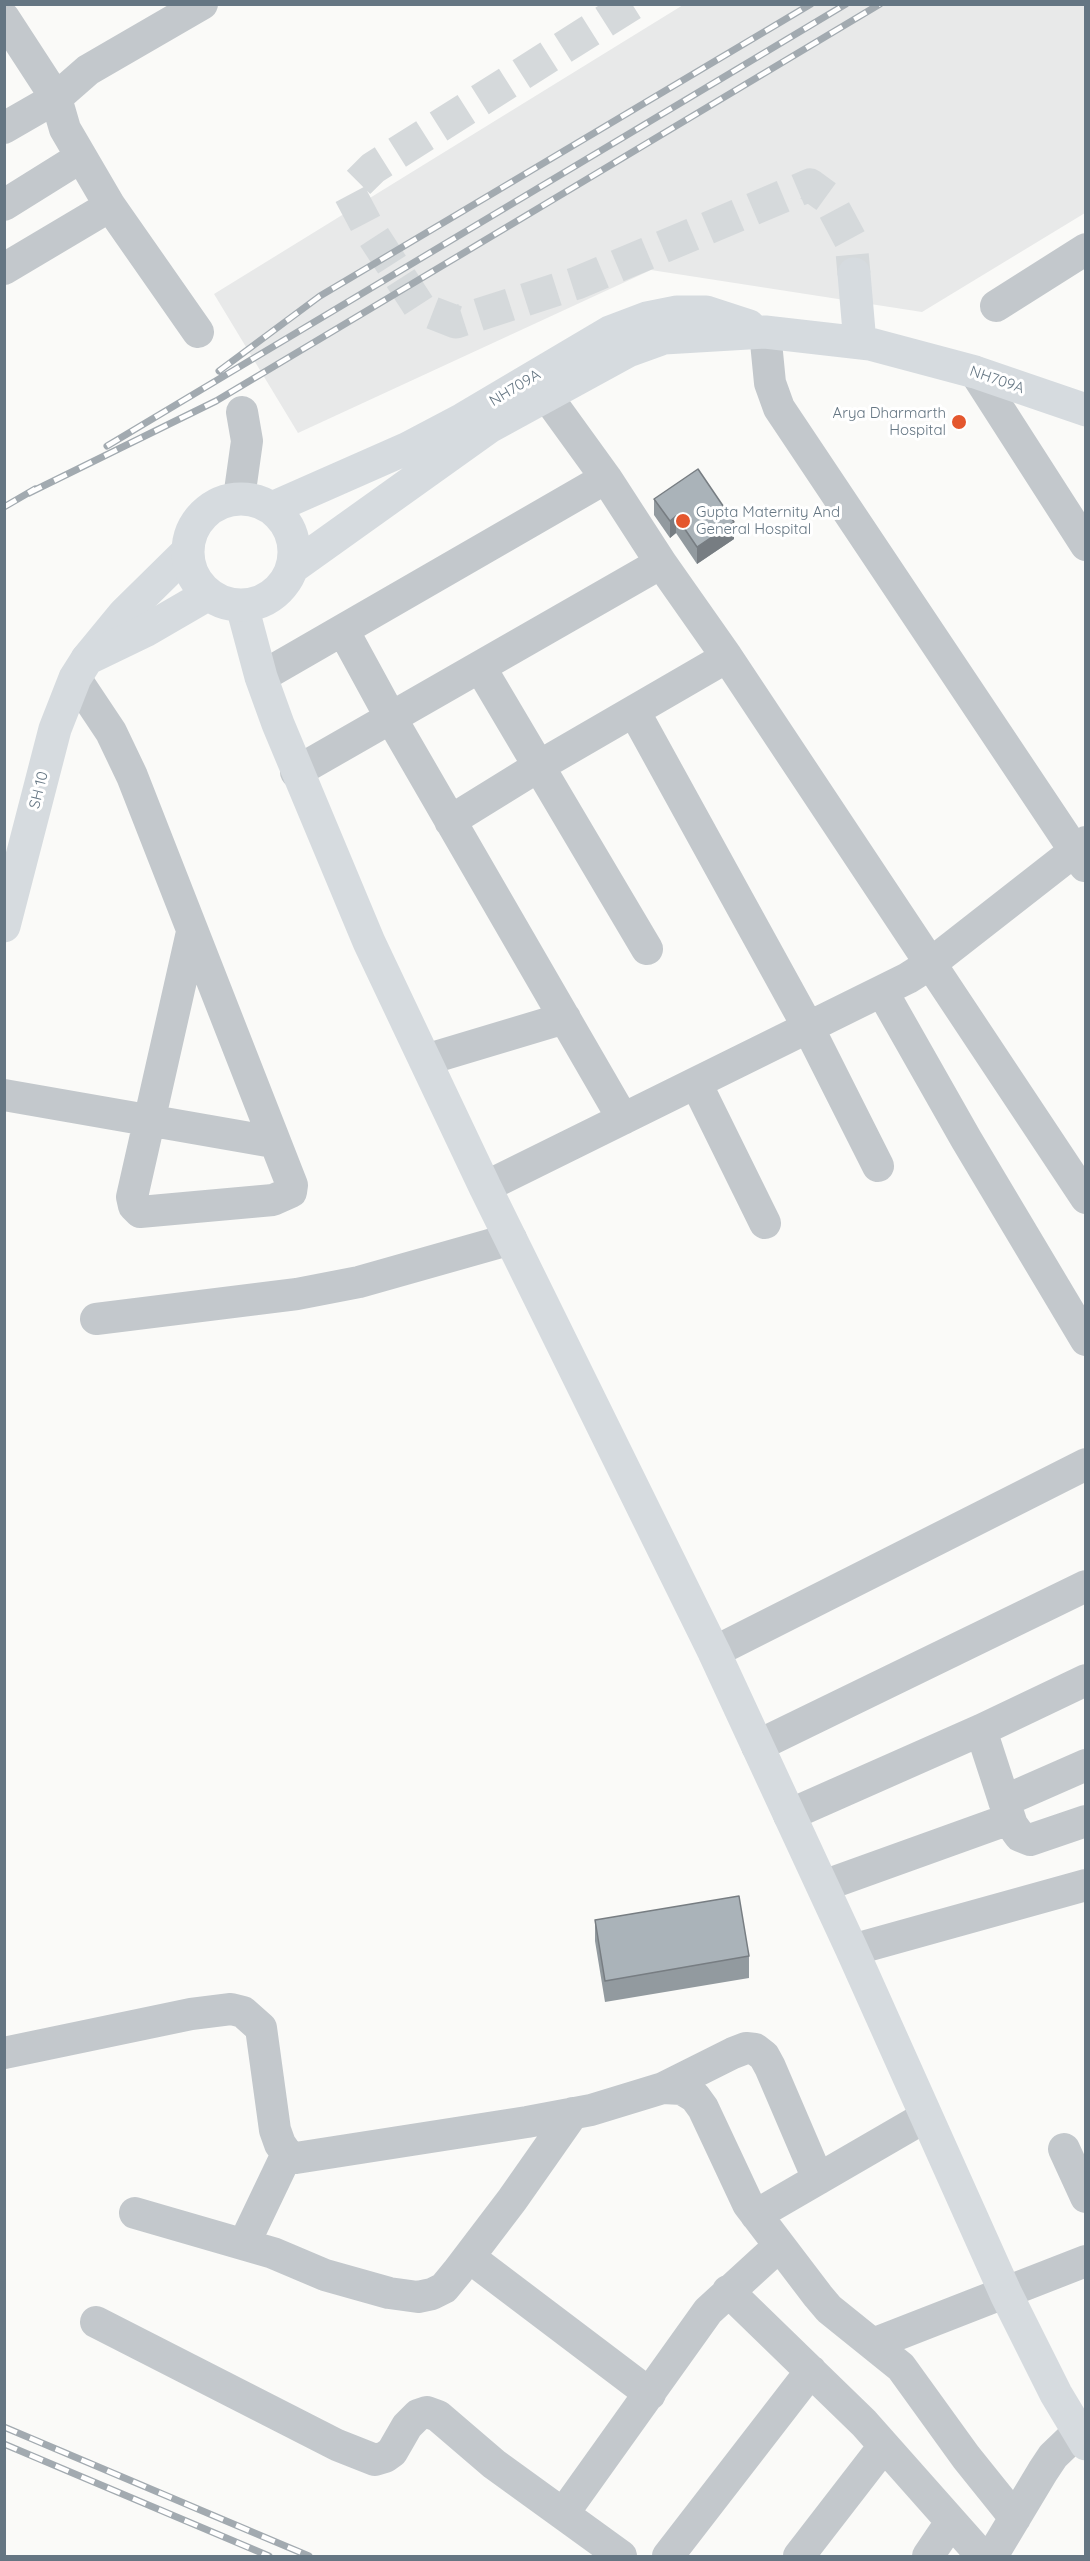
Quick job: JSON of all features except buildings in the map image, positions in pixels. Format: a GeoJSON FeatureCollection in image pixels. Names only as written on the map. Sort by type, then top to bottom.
{"type":"FeatureCollection","features":[{"type":"Feature","properties":{"kind":"main road"},"geometry":{"type":"LineString","coordinates":[[854,274],[860,343]]}},
{"type":"Feature","properties":{"kind":"main road","name":"NH709A"},"geometry":{"type":"LineString","coordinates":[[272,508],[408,448],[463,419],[610,332],[647,318],[677,312],[706,312],[765,332]]}},
{"type":"Feature","properties":{"kind":"main road","name":"NH709A"},"geometry":{"type":"LineString","coordinates":[[293,567],[480,433],[628,351],[664,338],[765,332],[860,343],[975,372],[1082,413]]}},
{"type":"Feature","properties":{"kind":"main road"},"geometry":{"type":"LineString","coordinates":[[239,498],[257,501],[272,508],[288,526],[294,544],[293,567],[284,584],[267,599],[242,606],[226,604],[207,595],[194,578],[187,552],[190,536],[197,522],[216,505],[239,498]]}},
{"type":"Feature","properties":{"kind":"main road","name":"SH 10"},"geometry":{"type":"LineString","coordinates":[[4,926],[55,729],[81,669],[124,614],[187,552]]}},
{"type":"Feature","properties":{"kind":"main road"},"geometry":{"type":"LineString","coordinates":[[81,669],[207,595]]}},
{"type":"Feature","properties":{"kind":"main road"},"geometry":{"type":"LineString","coordinates":[[242,606],[261,677],[296,772],[369,942],[485,1187],[714,1652],[823,1886],[1006,2294],[1082,2438]]}},
{"type":"Feature","properties":{"kind":"street"},"geometry":{"type":"LineString","coordinates":[[4,128],[56,98],[88,70],[202,4]]}},
{"type":"Feature","properties":{"kind":"street"},"geometry":{"type":"LineString","coordinates":[[4,18],[56,98],[65,129],[110,206],[198,332]]}},
{"type":"Feature","properties":{"kind":"street"},"geometry":{"type":"LineString","coordinates":[[4,205],[81,157]]}},
{"type":"Feature","properties":{"kind":"street"},"geometry":{"type":"LineString","coordinates":[[4,269],[110,206]]}},
{"type":"Feature","properties":{"kind":"street"},"geometry":{"type":"LineString","coordinates":[[996,306],[1086,249]]}},
{"type":"Feature","properties":{"kind":"street"},"geometry":{"type":"LineString","coordinates":[[485,1187],[882,991],[930,963],[1082,853],[779,408],[770,382],[765,332]]}},
{"type":"Feature","properties":{"kind":"street"},"geometry":{"type":"LineString","coordinates":[[975,372],[1086,545]]}},
{"type":"Feature","properties":{"kind":"street"},"geometry":{"type":"LineString","coordinates":[[546,395],[606,478],[661,563],[727,657],[1086,1198]]}},
{"type":"Feature","properties":{"kind":"street"},"geometry":{"type":"LineString","coordinates":[[239,498],[246,441],[242,412]]}},
{"type":"Feature","properties":{"kind":"street"},"geometry":{"type":"LineString","coordinates":[[261,677],[606,478]]}},
{"type":"Feature","properties":{"kind":"street"},"geometry":{"type":"LineString","coordinates":[[296,772],[661,563]]}},
{"type":"Feature","properties":{"kind":"street"},"geometry":{"type":"LineString","coordinates":[[343,630],[391,718],[623,1119]]}},
{"type":"Feature","properties":{"kind":"street"},"geometry":{"type":"LineString","coordinates":[[450,821],[539,766],[727,657]]}},
{"type":"Feature","properties":{"kind":"street"},"geometry":{"type":"LineString","coordinates":[[480,667],[647,949]]}},
{"type":"Feature","properties":{"kind":"street"},"geometry":{"type":"LineString","coordinates":[[81,669],[132,776],[273,1142],[292,1185],[291,1192],[273,1200],[140,1212],[134,1206],[132,1197],[192,932]]}},
{"type":"Feature","properties":{"kind":"street"},"geometry":{"type":"LineString","coordinates":[[634,711],[808,1027],[878,1166]]}},
{"type":"Feature","properties":{"kind":"street"},"geometry":{"type":"LineString","coordinates":[[882,991],[966,1139],[1086,1340]]}},
{"type":"Feature","properties":{"kind":"street"},"geometry":{"type":"LineString","coordinates":[[425,1060],[565,1018]]}},
{"type":"Feature","properties":{"kind":"street"},"geometry":{"type":"LineString","coordinates":[[696,1083],[765,1223]]}},
{"type":"Feature","properties":{"kind":"street"},"geometry":{"type":"LineString","coordinates":[[4,1095],[273,1142]]}},
{"type":"Feature","properties":{"kind":"street"},"geometry":{"type":"LineString","coordinates":[[96,1319],[297,1294],[358,1282],[511,1239]]}},
{"type":"Feature","properties":{"kind":"street"},"geometry":{"type":"LineString","coordinates":[[714,1652],[1086,1464]]}},
{"type":"Feature","properties":{"kind":"street"},"geometry":{"type":"LineString","coordinates":[[757,1746],[1086,1586]]}},
{"type":"Feature","properties":{"kind":"street"},"geometry":{"type":"LineString","coordinates":[[789,1815],[981,1730],[1086,1680]]}},
{"type":"Feature","properties":{"kind":"street"},"geometry":{"type":"LineString","coordinates":[[981,1730],[1008,1813],[1020,1836],[1030,1840],[1086,1821]]}},
{"type":"Feature","properties":{"kind":"street"},"geometry":{"type":"LineString","coordinates":[[823,1886],[1001,1822],[1008,1813],[1086,1766]]}},
{"type":"Feature","properties":{"kind":"street"},"geometry":{"type":"LineString","coordinates":[[852,1950],[1086,1885]]}},
{"type":"Feature","properties":{"kind":"street"},"geometry":{"type":"LineString","coordinates":[[4,2053],[191,2014],[231,2009],[243,2012],[261,2028],[275,2130],[287,2154],[296,2158],[573,2113],[663,2088],[733,2053],[746,2048],[755,2049],[764,2056],[770,2067],[818,2179]]}},
{"type":"Feature","properties":{"kind":"street"},"geometry":{"type":"LineString","coordinates":[[663,2088],[682,2089],[695,2097],[703,2108],[741,2189],[756,2215],[779,2246],[829,2309],[901,2367],[966,2457],[1015,2518]]}},
{"type":"Feature","properties":{"kind":"street"},"geometry":{"type":"LineString","coordinates":[[135,2213],[273,2253],[326,2275],[389,2294],[418,2297],[432,2294],[444,2288],[469,2257],[573,2113]]}},
{"type":"Feature","properties":{"kind":"street"},"geometry":{"type":"LineString","coordinates":[[756,2215],[926,2116]]}},
{"type":"Feature","properties":{"kind":"street"},"geometry":{"type":"LineString","coordinates":[[1064,2149],[1086,2197]]}},
{"type":"Feature","properties":{"kind":"street"},"geometry":{"type":"LineString","coordinates":[[244,2244],[287,2154]]}},
{"type":"Feature","properties":{"kind":"street"},"geometry":{"type":"LineString","coordinates":[[563,2514],[708,2311],[779,2246]]}},
{"type":"Feature","properties":{"kind":"street"},"geometry":{"type":"LineString","coordinates":[[469,2257],[650,2394]]}},
{"type":"Feature","properties":{"kind":"street"},"geometry":{"type":"LineString","coordinates":[[873,2344],[1086,2261]]}},
{"type":"Feature","properties":{"kind":"street"},"geometry":{"type":"LineString","coordinates":[[728,2291],[864,2423],[982,2556]]}},
{"type":"Feature","properties":{"kind":"street"},"geometry":{"type":"LineString","coordinates":[[96,2322],[337,2445],[375,2460],[392,2452],[408,2426],[418,2415],[427,2412],[438,2416],[494,2464],[621,2556]]}},
{"type":"Feature","properties":{"kind":"street"},"geometry":{"type":"LineString","coordinates":[[668,2556],[811,2371]]}},
{"type":"Feature","properties":{"kind":"street"},"geometry":{"type":"LineString","coordinates":[[992,2556],[1053,2456],[1082,2438]]}},
{"type":"Feature","properties":{"kind":"street"},"geometry":{"type":"LineString","coordinates":[[799,2556],[884,2446]]}},
{"type":"Feature","properties":{"kind":"street"},"geometry":{"type":"LineString","coordinates":[[928,2556],[951,2522]]}},
{"type":"Feature","properties":{"kind":"shaded area"},"geometry":{"type":"Polygon","coordinates":[[[683,5],[1085,5],[1085,213],[922,312],[651,270],[298,433],[214,294],[683,5]]]}},
{"type":"Feature","properties":{"kind":"tunnel"},"geometry":{"type":"LineString","coordinates":[[632,4],[373,168],[349,192],[367,226],[420,308],[456,322],[577,283],[810,185],[828,198],[851,241],[854,274]]}},
{"type":"Feature","properties":{"kind":"railway"},"geometry":{"type":"LineString","coordinates":[[219,371],[320,296],[811,4]]}},
{"type":"Feature","properties":{"kind":"railway"},"geometry":{"type":"LineString","coordinates":[[107,446],[846,4]]}},
{"type":"Feature","properties":{"kind":"railway"},"geometry":{"type":"LineString","coordinates":[[29,493],[216,401],[880,4]]}},
{"type":"Feature","properties":{"kind":"railway"},"geometry":{"type":"LineString","coordinates":[[4,507],[35,489]]}},
{"type":"Feature","properties":{"kind":"railway"},"geometry":{"type":"LineString","coordinates":[[4,2427],[309,2556]]}},
{"type":"Feature","properties":{"kind":"railway"},"geometry":{"type":"LineString","coordinates":[[4,2444],[269,2556]]}},
{"type":"Feature","properties":{"kind":"place","name":"Arya Dharmarth Hospital"},"geometry":{"type":"Point","coordinates":[959,422]}},
{"type":"Feature","properties":{"kind":"place","name":"Gupta Maternity And General Hospital"},"geometry":{"type":"Point","coordinates":[683,521]}}]}
